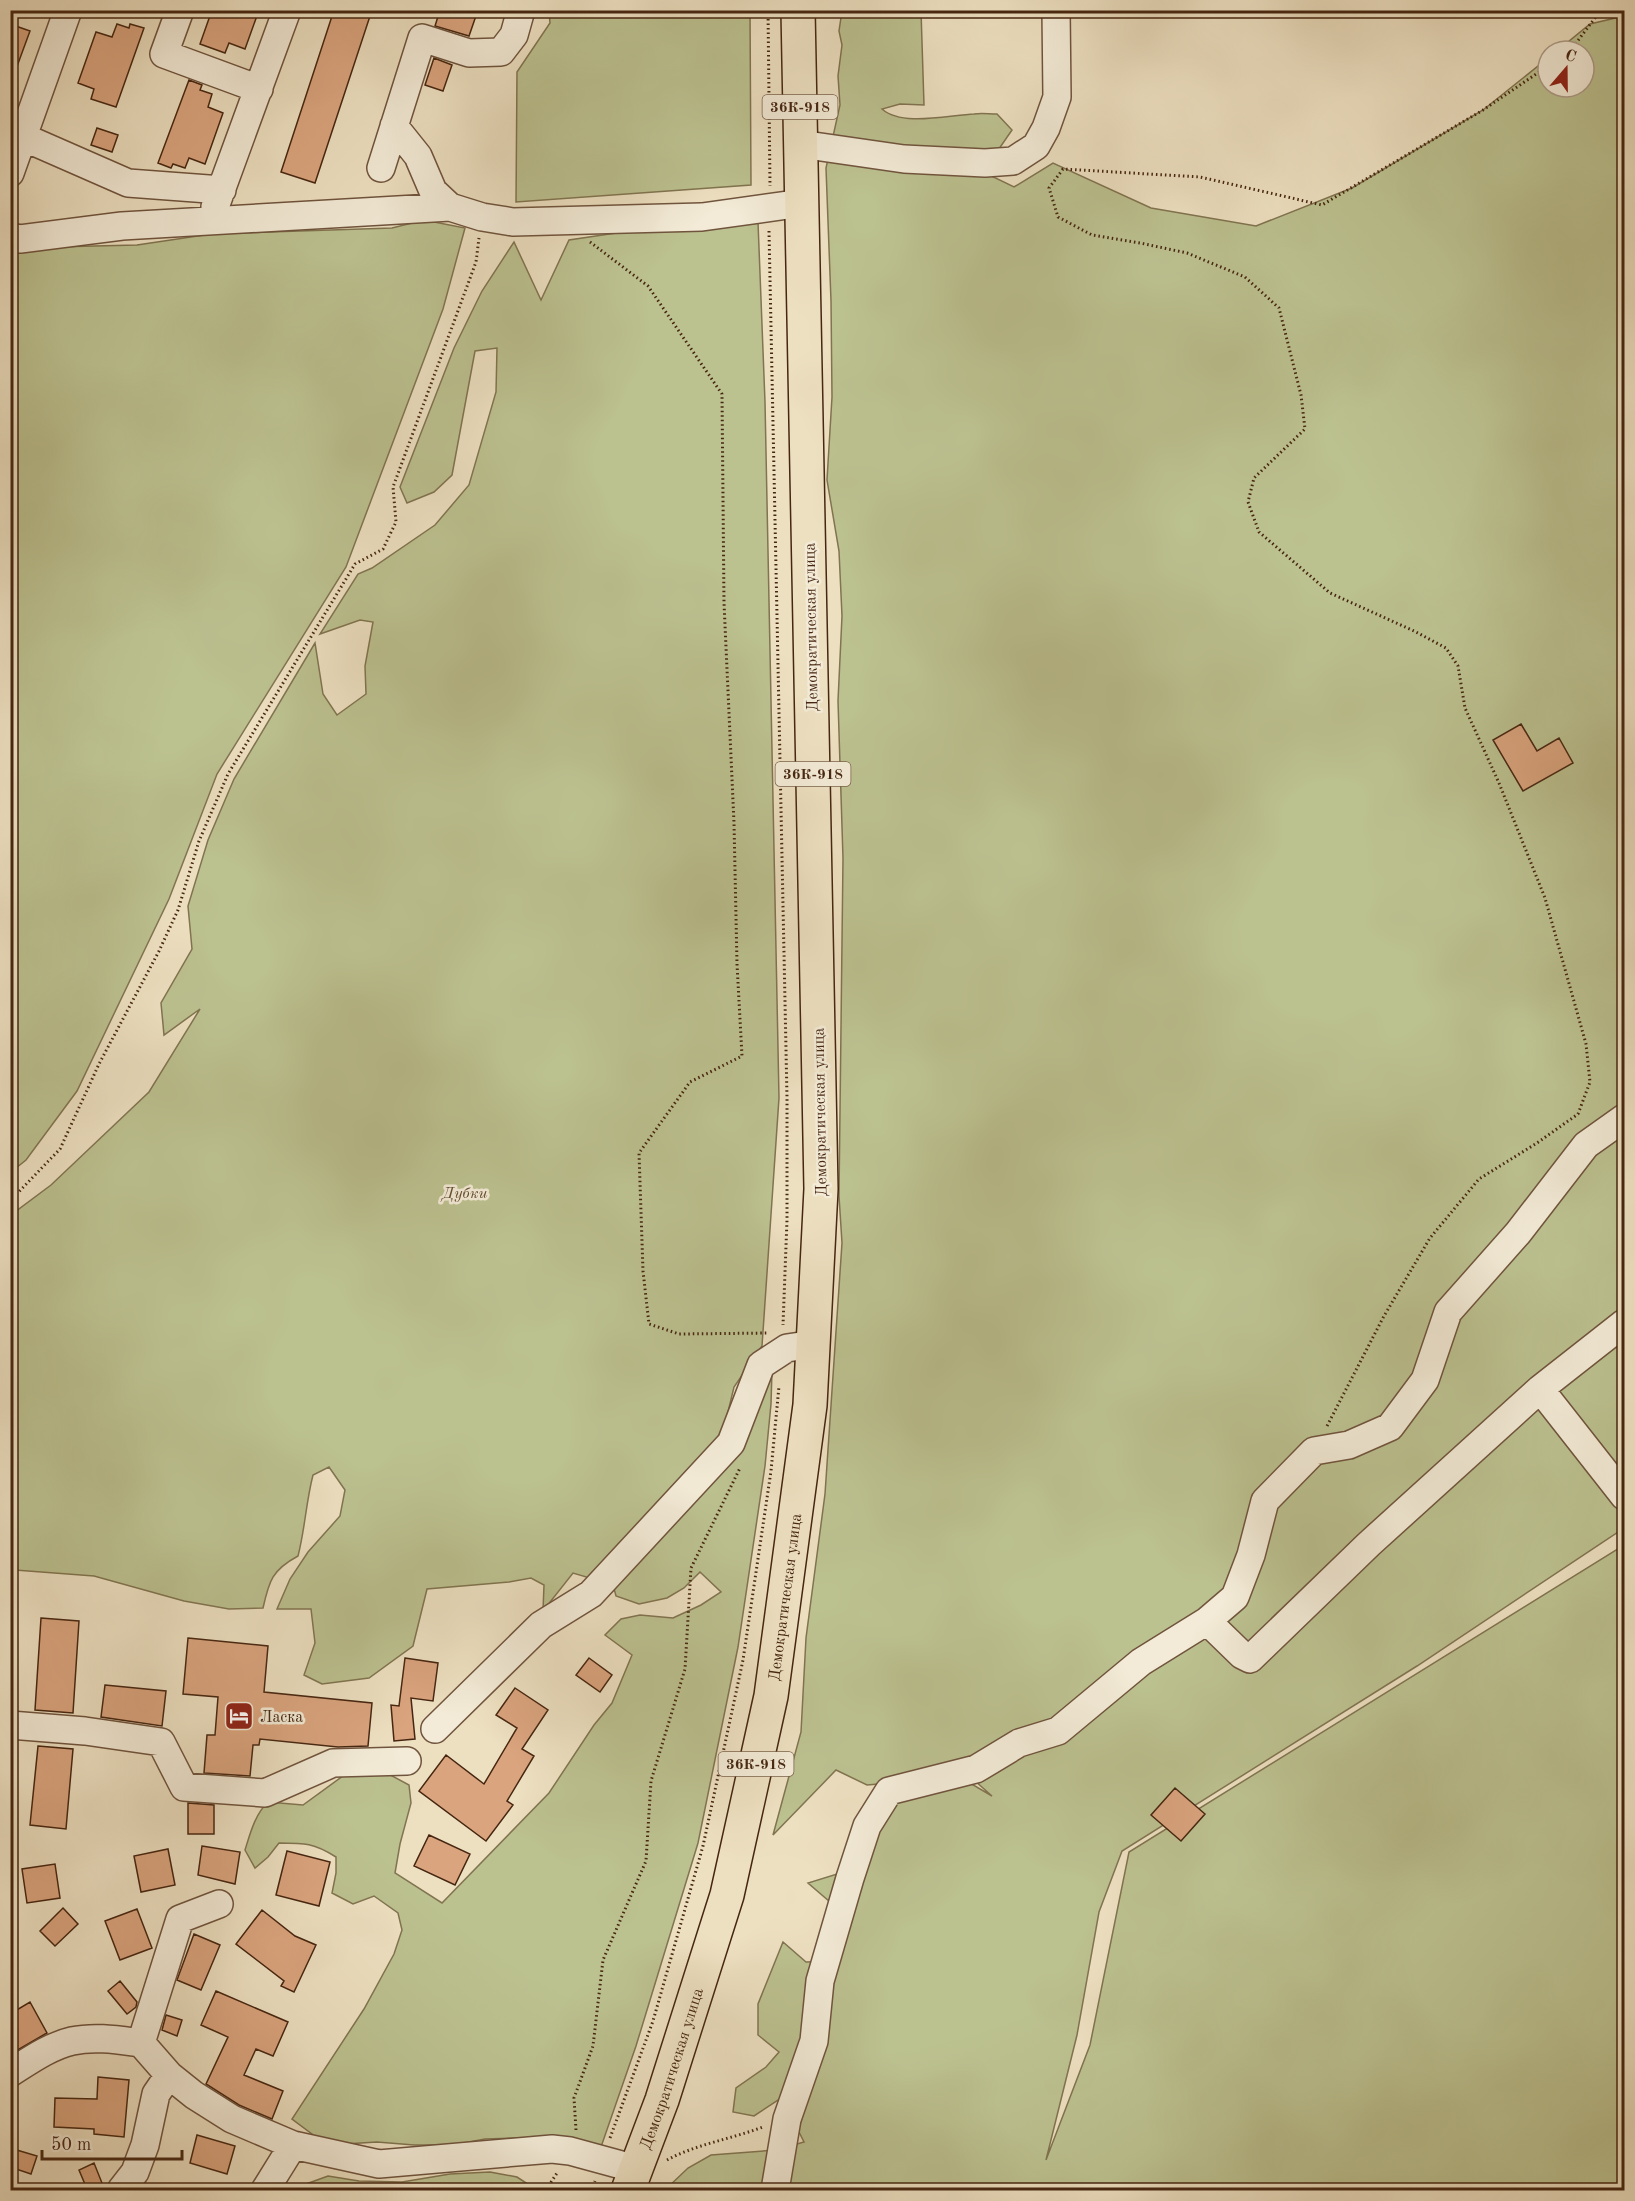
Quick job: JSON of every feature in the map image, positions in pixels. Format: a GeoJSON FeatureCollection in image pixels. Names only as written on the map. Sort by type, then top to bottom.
{"type":"FeatureCollection","features":[{"type":"Feature","properties":{"kind":"main road","name":"Демократическая улица"},"geometry":{"type":"LineString","coordinates":[[642,2174],[662,2100],[727,1895],[771,1696],[810,1405],[821,1189],[798,10]]}},
{"type":"Feature","properties":{"kind":"street"},"geometry":{"type":"LineString","coordinates":[[10,173],[17,133],[68,10]]}},
{"type":"Feature","properties":{"kind":"street"},"geometry":{"type":"LineString","coordinates":[[180,10],[164,54],[259,89]]}},
{"type":"Feature","properties":{"kind":"street"},"geometry":{"type":"LineString","coordinates":[[209,220],[287,10]]}},
{"type":"Feature","properties":{"kind":"street"},"geometry":{"type":"LineString","coordinates":[[381,168],[423,38],[470,53],[501,52],[514,35],[521,10]]}},
{"type":"Feature","properties":{"kind":"street"},"geometry":{"type":"LineString","coordinates":[[800,144],[904,159],[985,164],[1013,161],[1036,146],[1046,128],[1057,97],[1056,10]]}},
{"type":"Feature","properties":{"kind":"street"},"geometry":{"type":"LineString","coordinates":[[394,126],[418,156],[433,191],[450,207]]}},
{"type":"Feature","properties":{"kind":"street"},"geometry":{"type":"LineString","coordinates":[[17,133],[128,183],[222,190]]}},
{"type":"Feature","properties":{"kind":"street"},"geometry":{"type":"LineString","coordinates":[[10,237],[20,239],[122,226],[209,220],[270,219],[450,207],[482,217],[513,222],[702,217],[802,203]]}},
{"type":"Feature","properties":{"kind":"street"},"geometry":{"type":"LineString","coordinates":[[775,2190],[787,2119],[814,2041],[820,1981],[867,1826],[889,1791],[976,1769],[1019,1743],[1058,1731],[1141,1662],[1207,1621],[1235,1597],[1251,1555],[1265,1501],[1314,1451],[1349,1445],[1390,1427],[1425,1380],[1448,1312],[1518,1233],[1586,1145],[1624,1118]]}},
{"type":"Feature","properties":{"kind":"street"},"geometry":{"type":"LineString","coordinates":[[1207,1621],[1242,1655],[1250,1659],[1369,1544],[1540,1389],[1624,1323]]}},
{"type":"Feature","properties":{"kind":"street"},"geometry":{"type":"LineString","coordinates":[[435,1730],[541,1625],[591,1594],[731,1443],[761,1365],[787,1348],[814,1344]]}},
{"type":"Feature","properties":{"kind":"street"},"geometry":{"type":"LineString","coordinates":[[1540,1389],[1624,1496]]}},
{"type":"Feature","properties":{"kind":"street"},"geometry":{"type":"LineString","coordinates":[[10,1725],[85,1731],[161,1742],[184,1787],[265,1793],[333,1763],[406,1761]]}},
{"type":"Feature","properties":{"kind":"street"},"geometry":{"type":"LineString","coordinates":[[141,2043],[180,1919],[219,1904]]}},
{"type":"Feature","properties":{"kind":"street"},"geometry":{"type":"LineString","coordinates":[[10,2073],[37,2056],[71,2041],[99,2038],[141,2043],[169,2075],[194,2095],[232,2119],[293,2145],[379,2164],[552,2149],[570,2151],[642,2174]]}},
{"type":"Feature","properties":{"kind":"street"},"geometry":{"type":"LineString","coordinates":[[121,2190],[135,2172],[146,2145],[156,2094],[169,2075]]}},
{"type":"Feature","properties":{"kind":"street"},"geometry":{"type":"LineString","coordinates":[[265,2190],[293,2145]]}},
{"type":"Feature","properties":{"kind":"path"},"geometry":{"type":"LineString","coordinates":[[591,2190],[653,2021],[703,1846],[743,1659],[771,1471],[775,1356],[786,1231],[787,1098],[768,10]]}},
{"type":"Feature","properties":{"kind":"path"},"geometry":{"type":"LineString","coordinates":[[1579,39],[1600,11]]}},
{"type":"Feature","properties":{"kind":"path"},"geometry":{"type":"LineString","coordinates":[[1314,1451],[1384,1316],[1430,1238],[1479,1179],[1578,1114],[1590,1082],[1586,1044],[1545,898],[1499,783],[1465,708],[1458,666],[1446,648],[1330,593],[1259,532],[1248,502],[1254,478],[1305,429],[1301,394],[1279,308],[1245,278],[1187,253],[1092,236],[1058,217],[1049,188],[1063,168],[1200,177],[1322,205],[1483,110],[1536,74]]}},
{"type":"Feature","properties":{"kind":"path"},"geometry":{"type":"LineString","coordinates":[[10,1201],[60,1149],[99,1064],[159,951],[178,910],[199,842],[228,774],[355,564],[383,549],[392,531],[396,522],[393,487],[476,262],[482,217]]}},
{"type":"Feature","properties":{"kind":"path"},"geometry":{"type":"LineString","coordinates":[[563,221],[648,286],[722,394],[724,603],[742,1056],[690,1082],[639,1153],[644,1270],[649,1324],[680,1334],[769,1332],[775,1356]]}},
{"type":"Feature","properties":{"kind":"path"},"geometry":{"type":"LineString","coordinates":[[546,2190],[577,2140],[574,2098],[593,2046],[603,1960],[646,1861],[651,1781],[686,1669],[691,1568],[739,1471],[742,1459]]}},
{"type":"Feature","properties":{"kind":"path"},"geometry":{"type":"LineString","coordinates":[[642,2174],[683,2151],[733,2138],[787,2119]]}},
{"type":"Feature","properties":{"kind":"green space"},"geometry":{"type":"Polygon","coordinates":[[[549,11],[750,11],[751,185],[516,202],[517,72],[550,23],[549,11]]]}},
{"type":"Feature","properties":{"kind":"green space"},"geometry":{"type":"Polygon","coordinates":[[[842,11],[921,11],[924,105],[900,104],[882,109],[901,118],[913,119],[997,114],[1012,130],[983,172],[1014,187],[1053,163],[1151,208],[1256,226],[1352,188],[1483,110],[1536,68],[1536,99],[1596,99],[1596,39],[1572,39],[1590,24],[1624,16],[1624,1528],[1417,1666],[1122,1851],[1099,1912],[1077,2035],[1046,2160],[1090,2045],[1129,1852],[1624,1545],[1624,2190],[665,2190],[688,2168],[711,2155],[776,2150],[804,2142],[795,2124],[813,2077],[754,2116],[733,2112],[736,2088],[766,2067],[779,2052],[758,2035],[758,2004],[783,1942],[806,1962],[834,1961],[846,1942],[844,1914],[808,1883],[860,1867],[872,1815],[908,1790],[958,1776],[992,1796],[974,1780],[1018,1751],[957,1766],[913,1781],[867,1785],[836,1770],[773,1835],[801,1732],[806,1638],[825,1494],[842,1243],[839,1196],[843,858],[838,701],[842,616],[839,551],[827,480],[832,397],[826,168],[840,105],[838,76],[842,45],[839,31],[842,11]]]}},
{"type":"Feature","properties":{"kind":"green space"},"geometry":{"type":"Polygon","coordinates":[[[424,220],[465,228],[443,309],[346,567],[217,774],[169,899],[77,1091],[26,1160],[11,1172],[10,248],[137,245],[211,234],[392,228],[424,220]]]}},
{"type":"Feature","properties":{"kind":"green space","name":"Дубки"},"geometry":{"type":"Polygon","coordinates":[[[758,222],[765,402],[779,1098],[762,1346],[734,1387],[720,1445],[593,1579],[573,1573],[543,1611],[544,1585],[531,1578],[427,1589],[413,1646],[369,1678],[322,1684],[304,1675],[315,1643],[311,1609],[277,1609],[290,1579],[308,1552],[340,1516],[345,1490],[329,1467],[313,1475],[298,1556],[277,1571],[267,1590],[263,1608],[229,1609],[184,1601],[94,1576],[15,1570],[11,1577],[10,1391],[13,1389],[10,1388],[11,1215],[51,1185],[149,1092],[200,1009],[164,1035],[161,1003],[192,949],[188,906],[208,840],[234,779],[315,643],[323,694],[337,715],[366,694],[365,666],[373,622],[360,620],[320,634],[358,574],[372,568],[435,525],[469,485],[496,392],[497,348],[475,351],[452,475],[434,492],[407,503],[400,487],[454,348],[482,291],[514,242],[541,300],[569,240],[643,229],[758,222]]]}},
{"type":"Feature","properties":{"kind":"green space"},"geometry":{"type":"Polygon","coordinates":[[[772,1370],[765,1466],[738,1647],[698,1843],[636,2046],[601,2147],[544,2137],[485,2139],[453,2145],[377,2142],[345,2144],[320,2140],[292,2119],[364,2009],[394,1954],[402,1930],[398,1913],[374,1896],[353,1904],[332,1893],[336,1857],[315,1846],[279,1843],[255,1868],[245,1850],[260,1812],[268,1802],[303,1805],[347,1773],[383,1771],[409,1785],[411,1803],[395,1873],[442,1903],[549,1793],[594,1725],[612,1703],[632,1655],[605,1635],[621,1619],[640,1615],[673,1618],[701,1605],[721,1592],[700,1572],[684,1588],[667,1598],[639,1604],[616,1596],[613,1585],[772,1370]]]}},
{"type":"Feature","properties":{"kind":"green space"},"geometry":{"type":"Polygon","coordinates":[[[490,2172],[517,2177],[537,2190],[308,2190],[306,2184],[328,2176],[359,2181],[402,2182],[450,2174],[490,2172]]]}},
{"type":"Feature","properties":{"kind":"building"},"geometry":{"type":"Polygon","coordinates":[[[212,10],[259,10],[245,49],[229,43],[225,53],[200,44],[212,10]]]}},
{"type":"Feature","properties":{"kind":"building"},"geometry":{"type":"Polygon","coordinates":[[[334,10],[372,10],[315,183],[281,172],[334,10]]]}},
{"type":"Feature","properties":{"kind":"building"},"geometry":{"type":"Polygon","coordinates":[[[440,10],[478,10],[469,36],[435,26],[440,10]]]}},
{"type":"Feature","properties":{"kind":"building"},"geometry":{"type":"Polygon","coordinates":[[[10,24],[30,31],[12,80],[10,79],[10,24]]]}},
{"type":"Feature","properties":{"kind":"building"},"geometry":{"type":"Polygon","coordinates":[[[117,24],[129,28],[130,24],[144,28],[116,107],[91,99],[94,89],[78,83],[96,32],[112,37],[117,24]]]}},
{"type":"Feature","properties":{"kind":"building"},"geometry":{"type":"Polygon","coordinates":[[[434,58],[452,65],[443,91],[425,85],[434,58]]]}},
{"type":"Feature","properties":{"kind":"building"},"geometry":{"type":"Polygon","coordinates":[[[189,80],[202,85],[200,90],[212,94],[208,107],[223,113],[205,164],[189,158],[185,168],[173,164],[171,168],[158,163],[189,80]]]}},
{"type":"Feature","properties":{"kind":"building"},"geometry":{"type":"Polygon","coordinates":[[[97,128],[118,135],[112,152],[91,145],[97,128]]]}},
{"type":"Feature","properties":{"kind":"building"},"geometry":{"type":"Polygon","coordinates":[[[1521,724],[1537,751],[1559,738],[1573,763],[1523,791],[1493,740],[1521,724]]]}},
{"type":"Feature","properties":{"kind":"building"},"geometry":{"type":"Polygon","coordinates":[[[41,1618],[79,1621],[73,1713],[35,1710],[41,1618]]]}},
{"type":"Feature","properties":{"kind":"building","name":"Ласка"},"geometry":{"type":"Polygon","coordinates":[[[188,1638],[268,1646],[264,1692],[372,1703],[368,1746],[338,1747],[260,1739],[259,1745],[253,1745],[250,1776],[204,1773],[207,1735],[215,1735],[218,1697],[183,1694],[188,1638]]]}},
{"type":"Feature","properties":{"kind":"building"},"geometry":{"type":"Polygon","coordinates":[[[405,1658],[438,1663],[433,1701],[411,1698],[415,1739],[394,1741],[391,1705],[399,1706],[405,1658]]]}},
{"type":"Feature","properties":{"kind":"building"},"geometry":{"type":"Polygon","coordinates":[[[589,1658],[612,1675],[600,1692],[576,1675],[589,1658]]]}},
{"type":"Feature","properties":{"kind":"building"},"geometry":{"type":"Polygon","coordinates":[[[105,1685],[166,1691],[162,1726],[101,1717],[105,1685]]]}},
{"type":"Feature","properties":{"kind":"building"},"geometry":{"type":"Polygon","coordinates":[[[515,1688],[548,1710],[522,1749],[534,1756],[507,1801],[513,1805],[486,1841],[419,1791],[446,1755],[484,1784],[517,1728],[496,1715],[515,1688]]]}},
{"type":"Feature","properties":{"kind":"building"},"geometry":{"type":"Polygon","coordinates":[[[38,1746],[73,1749],[66,1829],[30,1825],[38,1746]]]}},
{"type":"Feature","properties":{"kind":"building"},"geometry":{"type":"Polygon","coordinates":[[[1175,1788],[1205,1814],[1181,1841],[1151,1815],[1175,1788]]]}},
{"type":"Feature","properties":{"kind":"building"},"geometry":{"type":"Polygon","coordinates":[[[188,1803],[214,1805],[214,1834],[188,1834],[188,1803]]]}},
{"type":"Feature","properties":{"kind":"building"},"geometry":{"type":"Polygon","coordinates":[[[429,1835],[470,1854],[455,1885],[414,1866],[429,1835]]]}},
{"type":"Feature","properties":{"kind":"building"},"geometry":{"type":"Polygon","coordinates":[[[202,1846],[240,1852],[235,1884],[198,1875],[202,1846]]]}},
{"type":"Feature","properties":{"kind":"building"},"geometry":{"type":"Polygon","coordinates":[[[168,1849],[175,1885],[141,1892],[134,1856],[168,1849]]]}},
{"type":"Feature","properties":{"kind":"building"},"geometry":{"type":"Polygon","coordinates":[[[287,1851],[330,1862],[319,1906],[276,1895],[287,1851]]]}},
{"type":"Feature","properties":{"kind":"building"},"geometry":{"type":"Polygon","coordinates":[[[55,1864],[60,1898],[27,1903],[22,1869],[55,1864]]]}},
{"type":"Feature","properties":{"kind":"building"},"geometry":{"type":"Polygon","coordinates":[[[63,1908],[78,1924],[55,1946],[40,1931],[63,1908]]]}},
{"type":"Feature","properties":{"kind":"building"},"geometry":{"type":"Polygon","coordinates":[[[137,1909],[152,1948],[120,1960],[105,1921],[137,1909]]]}},
{"type":"Feature","properties":{"kind":"building"},"geometry":{"type":"Polygon","coordinates":[[[262,1910],[295,1936],[316,1945],[294,1992],[281,1986],[284,1981],[236,1944],[262,1910]]]}},
{"type":"Feature","properties":{"kind":"building"},"geometry":{"type":"Polygon","coordinates":[[[194,1934],[220,1945],[201,1990],[177,1980],[194,1934]]]}},
{"type":"Feature","properties":{"kind":"building"},"geometry":{"type":"Polygon","coordinates":[[[120,1981],[137,2002],[136,2007],[127,2014],[108,1991],[120,1981]]]}},
{"type":"Feature","properties":{"kind":"building"},"geometry":{"type":"Polygon","coordinates":[[[216,1991],[288,2022],[273,2056],[256,2049],[244,2075],[283,2091],[272,2119],[239,2105],[206,2084],[228,2037],[201,2025],[216,1991]]]}},
{"type":"Feature","properties":{"kind":"building"},"geometry":{"type":"Polygon","coordinates":[[[30,2002],[47,2033],[16,2051],[10,2041],[10,2014],[30,2002]]]}},
{"type":"Feature","properties":{"kind":"building"},"geometry":{"type":"Polygon","coordinates":[[[166,2015],[182,2020],[177,2036],[162,2030],[166,2015]]]}},
{"type":"Feature","properties":{"kind":"building"},"geometry":{"type":"Polygon","coordinates":[[[98,2077],[129,2080],[124,2137],[94,2134],[94,2129],[54,2127],[55,2098],[97,2099],[98,2077]]]}},
{"type":"Feature","properties":{"kind":"building"},"geometry":{"type":"Polygon","coordinates":[[[197,2135],[235,2146],[227,2174],[190,2163],[197,2135]]]}},
{"type":"Feature","properties":{"kind":"building"},"geometry":{"type":"Polygon","coordinates":[[[10,2148],[37,2156],[31,2174],[10,2167],[10,2148]]]}},
{"type":"Feature","properties":{"kind":"building"},"geometry":{"type":"Polygon","coordinates":[[[94,2163],[102,2183],[87,2189],[79,2170],[94,2163]]]}},
{"type":"Feature","properties":{"kind":"place","name":"Ласка"},"geometry":{"type":"Point","coordinates":[239,1716]}}]}
